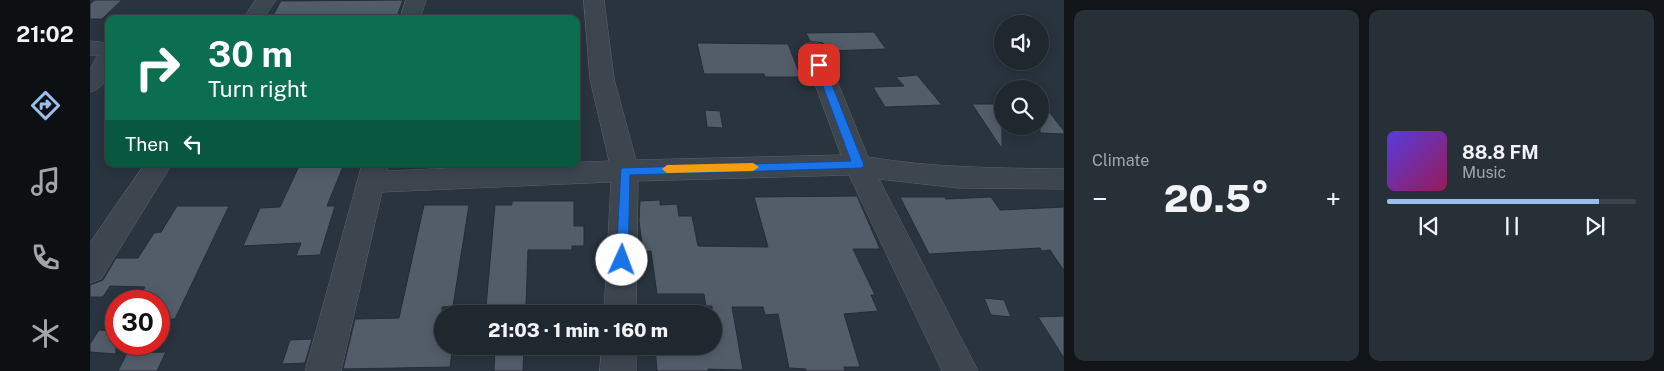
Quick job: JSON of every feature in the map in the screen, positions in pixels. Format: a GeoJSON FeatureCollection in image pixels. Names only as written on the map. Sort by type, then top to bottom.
{"type":"FeatureCollection","features":[{"type":"Feature","properties":{"kind":"street"},"geometry":{"type":"LineString","coordinates":[[256,15],[266,0]]}},
{"type":"Feature","properties":{"kind":"street"},"geometry":{"type":"LineString","coordinates":[[411,15],[416,0]]}},
{"type":"Feature","properties":{"kind":"street"},"geometry":{"type":"LineString","coordinates":[[594,0],[602,79],[625,171],[620,305]]}},
{"type":"Feature","properties":{"kind":"street"},"geometry":{"type":"LineString","coordinates":[[90,48],[105,49]]}},
{"type":"Feature","properties":{"kind":"street"},"geometry":{"type":"LineString","coordinates":[[813,49],[858,165],[960,371]]}},
{"type":"Feature","properties":{"kind":"street"},"geometry":{"type":"LineString","coordinates":[[90,84],[105,67]]}},
{"type":"Feature","properties":{"kind":"street"},"geometry":{"type":"LineString","coordinates":[[323,371],[373,173],[625,171],[858,165],[896,172],[958,178],[1064,179]]}},
{"type":"Feature","properties":{"kind":"street"},"geometry":{"type":"LineString","coordinates":[[90,269],[156,167]]}},
{"type":"Feature","properties":{"kind":"street"},"geometry":{"type":"LineString","coordinates":[[618,371],[619,355]]}},
{"type":"Feature","properties":{"kind":"building"},"geometry":{"type":"Polygon","coordinates":[[[95,0],[122,0],[102,19],[90,19],[90,4],[95,0]]]}},
{"type":"Feature","properties":{"kind":"building"},"geometry":{"type":"Polygon","coordinates":[[[403,0],[397,15],[273,15],[281,1],[403,0]]]}},
{"type":"Feature","properties":{"kind":"building"},"geometry":{"type":"Polygon","coordinates":[[[874,32],[886,49],[827,51],[823,43],[810,41],[806,33],[874,32]]]}},
{"type":"Feature","properties":{"kind":"building"},"geometry":{"type":"Polygon","coordinates":[[[697,43],[788,44],[801,77],[765,77],[764,74],[704,74],[697,43]]]}},
{"type":"Feature","properties":{"kind":"building"},"geometry":{"type":"Polygon","coordinates":[[[917,75],[942,105],[885,107],[873,87],[904,86],[896,77],[917,75]]]}},
{"type":"Feature","properties":{"kind":"building"},"geometry":{"type":"Polygon","coordinates":[[[972,104],[994,104],[994,135],[1002,135],[1002,149],[972,104]]]}},
{"type":"Feature","properties":{"kind":"building"},"geometry":{"type":"Polygon","coordinates":[[[705,110],[720,111],[723,128],[707,127],[705,110]]]}},
{"type":"Feature","properties":{"kind":"building"},"geometry":{"type":"Polygon","coordinates":[[[1049,112],[1064,131],[1064,134],[1049,133],[1049,112]]]}},
{"type":"Feature","properties":{"kind":"building"},"geometry":{"type":"Polygon","coordinates":[[[299,167],[343,167],[327,206],[335,206],[320,255],[296,256],[301,243],[243,246],[260,208],[280,207],[299,167]]]}},
{"type":"Feature","properties":{"kind":"building"},"geometry":{"type":"Polygon","coordinates":[[[857,196],[880,249],[853,249],[875,295],[871,295],[878,311],[844,314],[860,367],[844,367],[845,371],[806,371],[806,369],[789,368],[778,314],[765,315],[763,307],[732,307],[743,370],[657,371],[656,355],[722,355],[722,305],[706,305],[704,294],[657,294],[651,251],[643,252],[639,221],[640,201],[660,200],[660,205],[677,204],[679,216],[692,216],[698,246],[768,247],[754,197],[857,196]]]}},
{"type":"Feature","properties":{"kind":"building"},"geometry":{"type":"Polygon","coordinates":[[[900,197],[945,197],[946,199],[991,197],[1000,210],[1064,207],[1064,271],[1050,250],[1042,251],[1040,248],[929,254],[900,197]]]}},
{"type":"Feature","properties":{"kind":"building"},"geometry":{"type":"Polygon","coordinates":[[[512,201],[574,201],[574,226],[584,226],[584,246],[572,246],[572,250],[528,250],[526,305],[486,305],[495,205],[512,205],[512,201]]]}},
{"type":"Feature","properties":{"kind":"building"},"geometry":{"type":"Polygon","coordinates":[[[424,205],[469,205],[453,305],[434,305],[434,355],[452,355],[450,367],[343,369],[355,319],[399,318],[424,205]]]}},
{"type":"Feature","properties":{"kind":"building"},"geometry":{"type":"Polygon","coordinates":[[[177,206],[229,206],[175,319],[170,319],[170,290],[143,290],[145,287],[110,286],[107,290],[105,290],[103,297],[90,297],[90,285],[103,280],[116,258],[138,258],[154,233],[161,232],[177,206]]]}},
{"type":"Feature","properties":{"kind":"building"},"geometry":{"type":"Polygon","coordinates":[[[984,298],[1004,300],[1011,317],[991,315],[984,298]]]}},
{"type":"Feature","properties":{"kind":"building"},"geometry":{"type":"Polygon","coordinates":[[[1064,316],[1064,358],[1038,317],[1064,316]]]}},
{"type":"Feature","properties":{"kind":"building"},"geometry":{"type":"Polygon","coordinates":[[[99,330],[105,330],[105,353],[90,352],[90,344],[99,330]]]}},
{"type":"Feature","properties":{"kind":"building"},"geometry":{"type":"Polygon","coordinates":[[[312,339],[305,363],[282,364],[290,340],[312,339]]]}},
{"type":"Feature","properties":{"kind":"building"},"geometry":{"type":"Polygon","coordinates":[[[126,355],[165,355],[157,371],[118,371],[126,355]]]}},
{"type":"Feature","properties":{"kind":"building"},"geometry":{"type":"Polygon","coordinates":[[[495,355],[524,355],[523,371],[494,371],[495,355]]]}},
{"type":"Feature","properties":{"kind":"slow traffic"},"geometry":{"type":"LineString","coordinates":[[667,169],[753,167]]}},
{"type":"Feature","properties":{"kind":"route"},"geometry":{"type":"LineString","coordinates":[[622,260],[625,171],[858,165],[819,65]]}}]}
